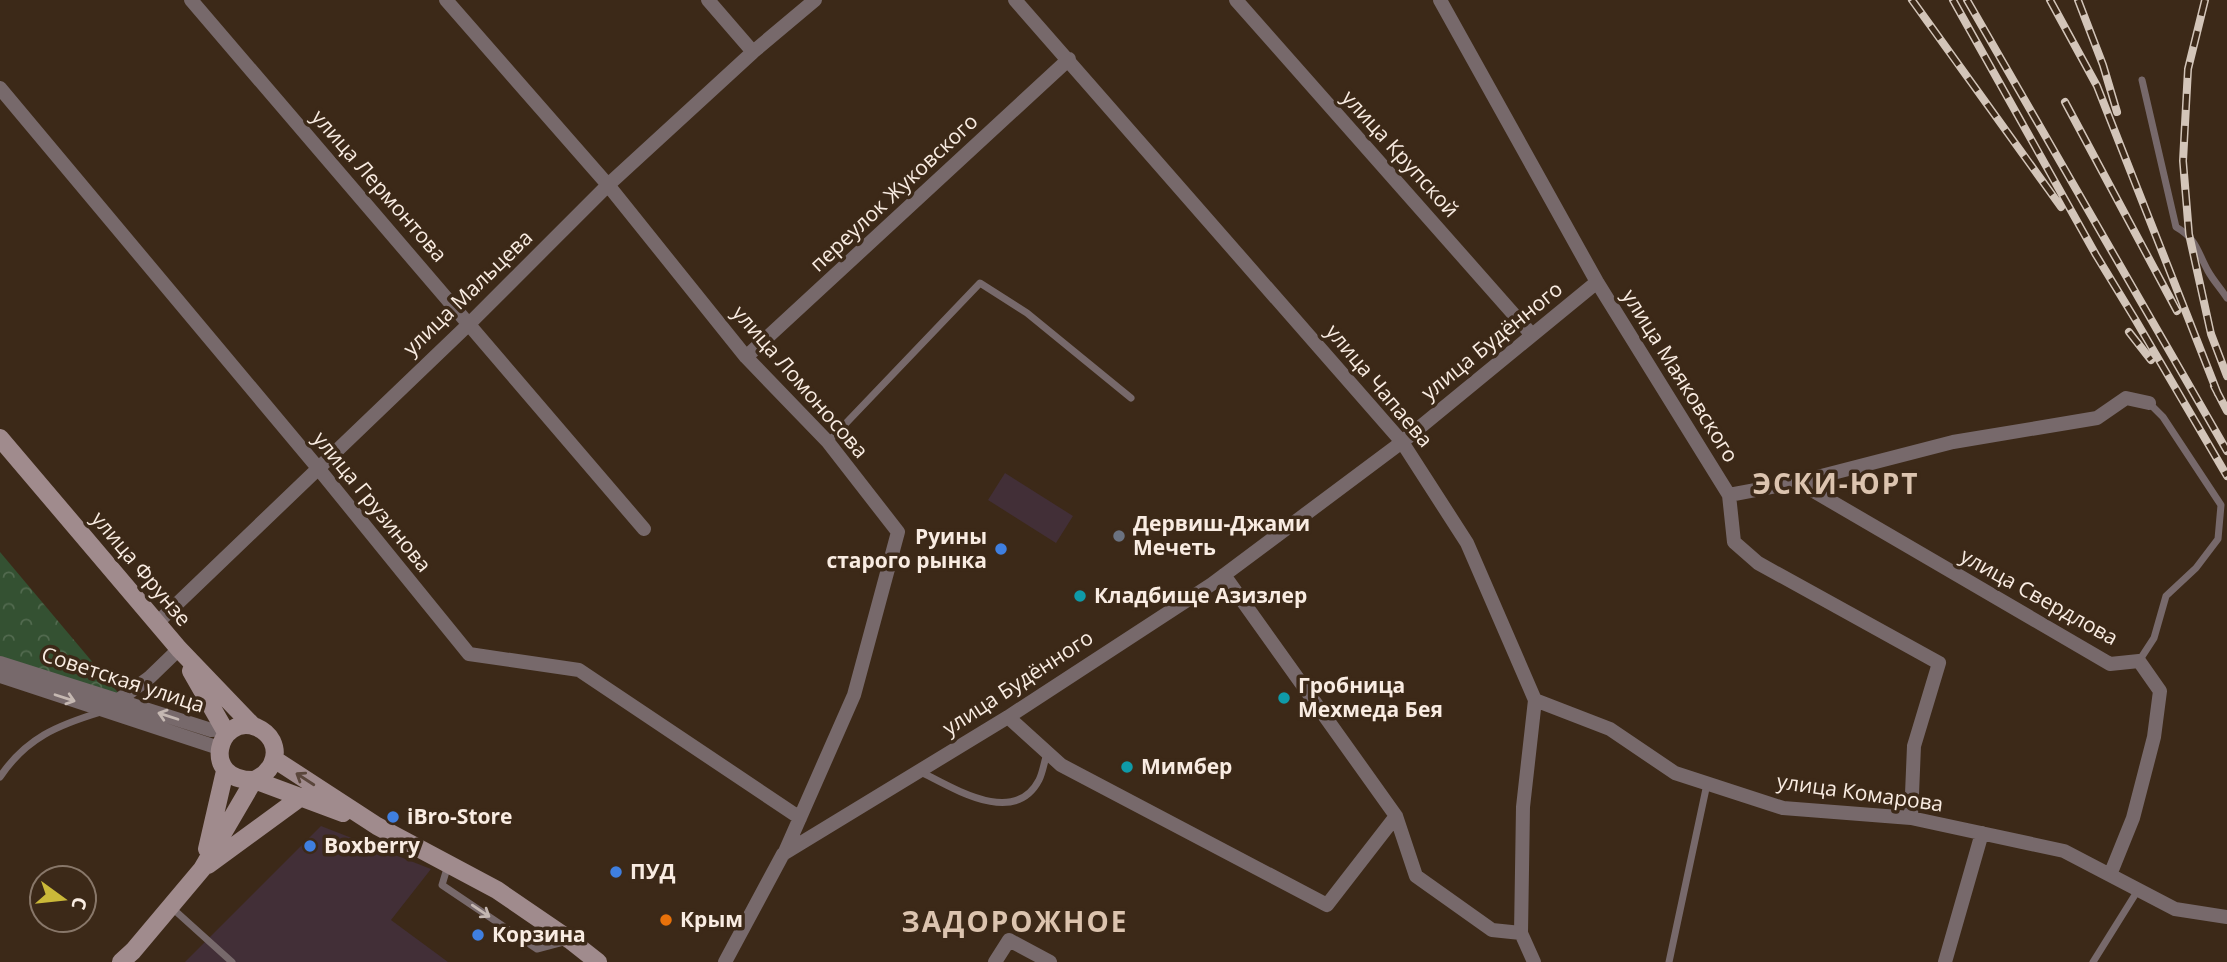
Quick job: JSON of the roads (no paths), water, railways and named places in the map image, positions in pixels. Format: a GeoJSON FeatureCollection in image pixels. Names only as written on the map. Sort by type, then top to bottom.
{"type":"FeatureCollection","features":[{"type":"Feature","properties":{"kind":"main road","name":"улица Фрунзе"},"geometry":{"type":"LineString","coordinates":[[0,438],[157,623],[253,726]]}},
{"type":"Feature","properties":{"kind":"main road"},"geometry":{"type":"LineString","coordinates":[[180,649],[227,737],[221,764],[225,771],[240,780],[254,780],[377,826]]}},
{"type":"Feature","properties":{"kind":"main road"},"geometry":{"type":"LineString","coordinates":[[121,962],[202,869],[254,780],[267,772],[274,759],[268,734],[253,726],[227,737]]}},
{"type":"Feature","properties":{"kind":"main road"},"geometry":{"type":"LineString","coordinates":[[274,759],[377,826],[497,891],[570,940],[597,962]]}},
{"type":"Feature","properties":{"kind":"main road"},"geometry":{"type":"LineString","coordinates":[[202,869],[225,771]]}},
{"type":"Feature","properties":{"kind":"main road"},"geometry":{"type":"LineString","coordinates":[[202,869],[301,797]]}},
{"type":"Feature","properties":{"kind":"street","name":"улица Лермонтова"},"geometry":{"type":"LineString","coordinates":[[191,0],[644,529]]}},
{"type":"Feature","properties":{"kind":"street","name":"улица Ломоносова"},"geometry":{"type":"LineString","coordinates":[[446,0],[608,185],[746,357],[828,442],[898,532],[854,695],[783,854]]}},
{"type":"Feature","properties":{"kind":"street"},"geometry":{"type":"LineString","coordinates":[[708,0],[753,52]]}},
{"type":"Feature","properties":{"kind":"street","name":"улица Мальцева"},"geometry":{"type":"LineString","coordinates":[[157,623],[470,323],[608,185],[753,52],[815,0]]}},
{"type":"Feature","properties":{"kind":"street","name":"улица Чапаева"},"geometry":{"type":"LineString","coordinates":[[1015,0],[1402,442],[1467,543],[1535,700],[1524,807],[1521,933],[1534,962]]}},
{"type":"Feature","properties":{"kind":"street","name":"улица Крупской"},"geometry":{"type":"LineString","coordinates":[[1236,0],[1532,335]]}},
{"type":"Feature","properties":{"kind":"street","name":"улица Маяковского"},"geometry":{"type":"LineString","coordinates":[[1440,0],[1597,282],[1729,495],[1734,542],[1758,563],[1939,663],[1914,746],[1911,818]]}},
{"type":"Feature","properties":{"kind":"street","name":"переулок Жуковского"},"geometry":{"type":"LineString","coordinates":[[746,357],[1069,59]]}},
{"type":"Feature","properties":{"kind":"street","name":"улица Грузинова"},"geometry":{"type":"LineString","coordinates":[[0,88],[318,468],[468,654],[579,670],[800,818]]}},
{"type":"Feature","properties":{"kind":"street","name":"улица Будённого"},"geometry":{"type":"LineString","coordinates":[[783,854],[1008,717],[1224,575],[1402,442],[1597,282]]}},
{"type":"Feature","properties":{"kind":"street"},"geometry":{"type":"LineString","coordinates":[[1729,495],[1798,482],[1953,442],[2097,418],[2126,398],[2149,403]]}},
{"type":"Feature","properties":{"kind":"street","name":"улица Свердлова"},"geometry":{"type":"LineString","coordinates":[[1798,482],[2110,664],[2139,661],[2160,691],[2154,737],[2133,818],[2110,875]]}},
{"type":"Feature","properties":{"kind":"street"},"geometry":{"type":"LineString","coordinates":[[1224,575],[1396,816],[1416,876],[1492,930],[1521,933]]}},
{"type":"Feature","properties":{"kind":"street"},"geometry":{"type":"LineString","coordinates":[[105,711],[149,678],[180,649]]}},
{"type":"Feature","properties":{"kind":"street","name":"Советская улица"},"geometry":{"type":"LineString","coordinates":[[0,663],[227,737]]}},
{"type":"Feature","properties":{"kind":"street"},"geometry":{"type":"LineString","coordinates":[[0,676],[105,711],[227,737]]}},
{"type":"Feature","properties":{"kind":"street","name":"улица Комарова"},"geometry":{"type":"LineString","coordinates":[[1535,700],[1610,729],[1675,772],[1783,808],[1911,818],[2064,851],[2175,909],[2227,917]]}},
{"type":"Feature","properties":{"kind":"street"},"geometry":{"type":"LineString","coordinates":[[1008,717],[1061,765],[1327,905],[1396,816]]}},
{"type":"Feature","properties":{"kind":"street"},"geometry":{"type":"LineString","coordinates":[[1945,962],[1982,833]]}},
{"type":"Feature","properties":{"kind":"street"},"geometry":{"type":"LineString","coordinates":[[725,962],[783,854]]}},
{"type":"Feature","properties":{"kind":"street"},"geometry":{"type":"LineString","coordinates":[[995,962],[1009,940],[1050,962]]}},
{"type":"Feature","properties":{"kind":"lane"},"geometry":{"type":"LineString","coordinates":[[2142,80],[2176,227],[2189,234],[2208,272],[2227,298]]}},
{"type":"Feature","properties":{"kind":"lane"},"geometry":{"type":"LineString","coordinates":[[828,442],[980,283],[1027,313],[1130,398]]}},
{"type":"Feature","properties":{"kind":"lane"},"geometry":{"type":"LineString","coordinates":[[2139,661],[2154,638],[2166,596],[2196,568],[2218,539],[2221,505],[2163,417],[2149,403]]}},
{"type":"Feature","properties":{"kind":"lane"},"geometry":{"type":"LineString","coordinates":[[0,776],[13,757],[34,741],[64,724],[105,711]]}},
{"type":"Feature","properties":{"kind":"lane"},"geometry":{"type":"LineString","coordinates":[[918,771],[973,797],[1003,805],[1024,796],[1039,781],[1047,753]]}},
{"type":"Feature","properties":{"kind":"lane"},"geometry":{"type":"LineString","coordinates":[[1669,962],[1707,783]]}},
{"type":"Feature","properties":{"kind":"lane"},"geometry":{"type":"LineString","coordinates":[[448,864],[442,885],[537,949],[570,940]]}},
{"type":"Feature","properties":{"kind":"lane"},"geometry":{"type":"LineString","coordinates":[[2093,962],[2138,890]]}},
{"type":"Feature","properties":{"kind":"lane"},"geometry":{"type":"LineString","coordinates":[[171,906],[231,962]]}},
{"type":"Feature","properties":{"kind":"railway"},"geometry":{"type":"LineString","coordinates":[[1912,0],[2061,207]]}},
{"type":"Feature","properties":{"kind":"railway"},"geometry":{"type":"LineString","coordinates":[[1953,0],[2096,255],[2227,476]]}},
{"type":"Feature","properties":{"kind":"railway"},"geometry":{"type":"LineString","coordinates":[[1967,0],[2227,451]]}},
{"type":"Feature","properties":{"kind":"railway"},"geometry":{"type":"LineString","coordinates":[[2050,0],[2097,86],[2218,394]]}},
{"type":"Feature","properties":{"kind":"railway"},"geometry":{"type":"LineString","coordinates":[[2078,0],[2103,65],[2117,112]]}},
{"type":"Feature","properties":{"kind":"railway"},"geometry":{"type":"LineString","coordinates":[[2205,0],[2188,69],[2183,161],[2189,234],[2211,334],[2227,376]]}},
{"type":"Feature","properties":{"kind":"railway"},"geometry":{"type":"LineString","coordinates":[[2065,102],[2177,311]]}},
{"type":"Feature","properties":{"kind":"railway"},"geometry":{"type":"LineString","coordinates":[[2129,332],[2151,360]]}},
{"type":"Feature","properties":{"kind":"railway"},"geometry":{"type":"LineString","coordinates":[[2214,386],[2227,411]]}},
{"type":"Feature","properties":{"kind":"place","name":"Дервиш-Джами Мечеть"},"geometry":{"type":"Point","coordinates":[1119,536]}},
{"type":"Feature","properties":{"kind":"place","name":"Руины старого рынка"},"geometry":{"type":"Point","coordinates":[1001,549]}},
{"type":"Feature","properties":{"kind":"place","name":"Кладбище Азизлер"},"geometry":{"type":"Point","coordinates":[1080,596]}},
{"type":"Feature","properties":{"kind":"place","name":"Гробница Мехмеда Бея"},"geometry":{"type":"Point","coordinates":[1284,698]}},
{"type":"Feature","properties":{"kind":"place","name":"Мимбер"},"geometry":{"type":"Point","coordinates":[1127,767]}},
{"type":"Feature","properties":{"kind":"place","name":"iBro-Store"},"geometry":{"type":"Point","coordinates":[393,817]}},
{"type":"Feature","properties":{"kind":"place","name":"Boxberry"},"geometry":{"type":"Point","coordinates":[310,846]}},
{"type":"Feature","properties":{"kind":"place","name":"ПУД"},"geometry":{"type":"Point","coordinates":[616,872]}},
{"type":"Feature","properties":{"kind":"place","name":"Крым"},"geometry":{"type":"Point","coordinates":[666,920]}},
{"type":"Feature","properties":{"kind":"place","name":"Корзина"},"geometry":{"type":"Point","coordinates":[478,935]}},
{"type":"Feature","properties":{"kind":"district","name":"ЭСКИ-ЮРТ"},"geometry":{"type":"Point","coordinates":[1836,484]}},
{"type":"Feature","properties":{"kind":"district","name":"ЗАДОРОЖНОЕ"},"geometry":{"type":"Point","coordinates":[1015,922]}}]}
